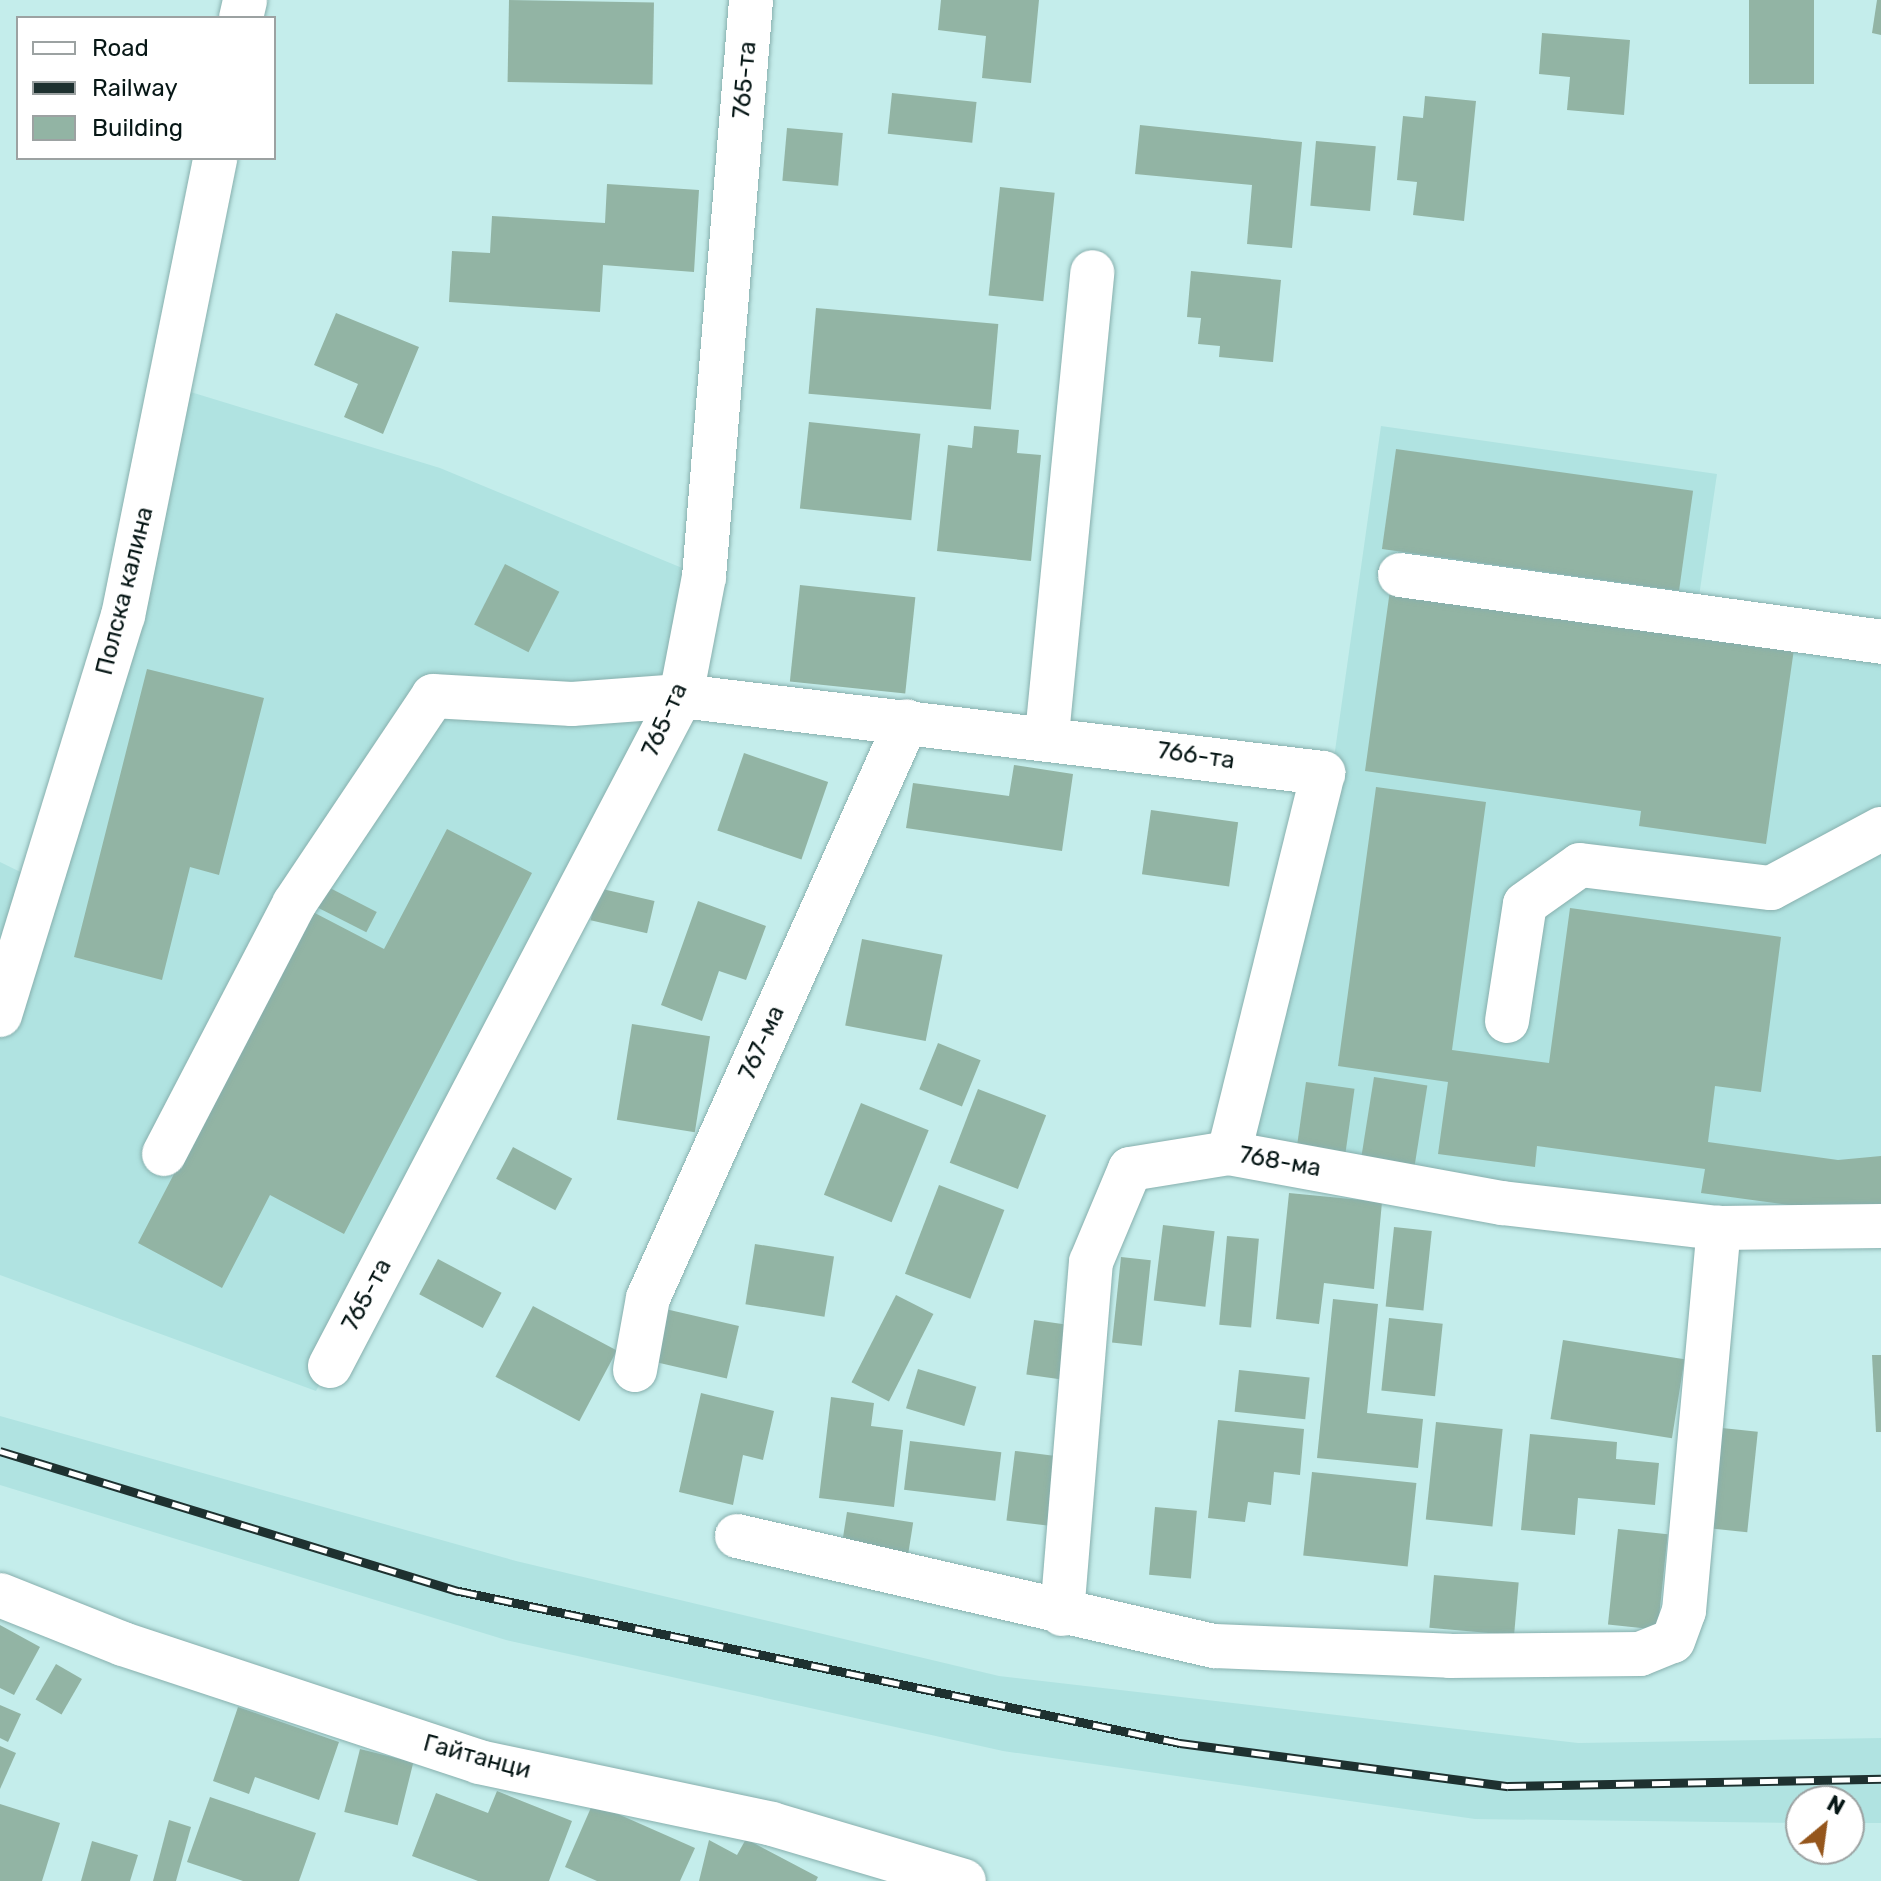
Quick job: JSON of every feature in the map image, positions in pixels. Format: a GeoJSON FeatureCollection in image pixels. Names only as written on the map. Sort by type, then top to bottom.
{"type":"FeatureCollection","features":[{"type":"Feature","properties":{"kind":"street","name":"765-та"},"geometry":{"type":"LineString","coordinates":[[330,1366],[681,696],[704,577],[751,0]]}},
{"type":"Feature","properties":{"kind":"street","name":"Полска калина"},"geometry":{"type":"LineString","coordinates":[[0,1015],[123,616],[215,160]]}},
{"type":"Feature","properties":{"kind":"street"},"geometry":{"type":"LineString","coordinates":[[1047,735],[1092,272]]}},
{"type":"Feature","properties":{"kind":"street"},"geometry":{"type":"LineString","coordinates":[[1400,575],[1881,642]]}},
{"type":"Feature","properties":{"kind":"street","name":"766-та"},"geometry":{"type":"LineString","coordinates":[[164,1154],[294,904],[433,696],[572,704],[681,696],[1047,735],[1323,773],[1229,1153]]}},
{"type":"Feature","properties":{"kind":"street","name":"767-ма"},"geometry":{"type":"LineString","coordinates":[[635,1370],[648,1298],[907,721]]}},
{"type":"Feature","properties":{"kind":"street"},"geometry":{"type":"LineString","coordinates":[[1507,1021],[1525,904],[1580,865],[1771,888],[1881,829]]}},
{"type":"Feature","properties":{"kind":"street","name":"768-ма"},"geometry":{"type":"LineString","coordinates":[[1062,1614],[1091,1262],[1130,1169],[1229,1153],[1502,1203],[1719,1228],[1881,1226]]}},
{"type":"Feature","properties":{"kind":"street"},"geometry":{"type":"LineString","coordinates":[[737,1536],[1062,1614],[1215,1646],[1450,1656],[1640,1654],[1673,1641],[1684,1611],[1719,1228]]}},
{"type":"Feature","properties":{"kind":"street","name":"Гайтанци"},"geometry":{"type":"LineString","coordinates":[[0,1595],[123,1644],[479,1762],[772,1824],[964,1881]]}},
{"type":"Feature","properties":{"kind":"shaded area"},"geometry":{"type":"Polygon","coordinates":[[[171,386],[440,468],[704,577],[681,696],[316,1391],[0,1275],[0,862],[43,883],[171,386]]]}},
{"type":"Feature","properties":{"kind":"shaded area"},"geometry":{"type":"Polygon","coordinates":[[[1381,426],[1717,474],[1696,617],[1881,642],[1881,1226],[1229,1153],[1334,758],[1381,426]]]}},
{"type":"Feature","properties":{"kind":"shaded area"},"geometry":{"type":"Polygon","coordinates":[[[0,1416],[516,1561],[999,1676],[1578,1743],[1881,1738],[1881,1823],[1865,1823],[1865,1785],[1785,1785],[1785,1823],[1475,1819],[1003,1751],[506,1640],[0,1485],[0,1416]]]}},
{"type":"Feature","properties":{"kind":"building"},"geometry":{"type":"Polygon","coordinates":[[[509,0],[654,3],[653,85],[508,82],[509,0]]]}},
{"type":"Feature","properties":{"kind":"building"},"geometry":{"type":"Polygon","coordinates":[[[941,0],[1039,0],[1031,83],[982,78],[986,36],[938,30],[941,0]]]}},
{"type":"Feature","properties":{"kind":"building"},"geometry":{"type":"Polygon","coordinates":[[[1749,0],[1814,0],[1814,84],[1749,84],[1749,0]]]}},
{"type":"Feature","properties":{"kind":"building"},"geometry":{"type":"Polygon","coordinates":[[[1877,0],[1881,0],[1881,35],[1872,33],[1877,0]]]}},
{"type":"Feature","properties":{"kind":"building"},"geometry":{"type":"Polygon","coordinates":[[[1542,33],[1630,40],[1624,115],[1567,110],[1570,77],[1539,74],[1542,33]]]}},
{"type":"Feature","properties":{"kind":"building"},"geometry":{"type":"Polygon","coordinates":[[[892,93],[977,102],[972,143],[888,134],[892,93]]]}},
{"type":"Feature","properties":{"kind":"building"},"geometry":{"type":"Polygon","coordinates":[[[1425,96],[1476,101],[1464,221],[1413,215],[1417,182],[1397,180],[1403,116],[1423,118],[1425,96]]]}},
{"type":"Feature","properties":{"kind":"building"},"geometry":{"type":"Polygon","coordinates":[[[1140,125],[1302,142],[1292,248],[1247,244],[1252,185],[1135,174],[1140,125]]]}},
{"type":"Feature","properties":{"kind":"building"},"geometry":{"type":"Polygon","coordinates":[[[787,128],[843,133],[838,186],[782,181],[787,128]]]}},
{"type":"Feature","properties":{"kind":"building"},"geometry":{"type":"Polygon","coordinates":[[[1316,141],[1376,146],[1370,211],[1310,206],[1316,141]]]}},
{"type":"Feature","properties":{"kind":"building"},"geometry":{"type":"Polygon","coordinates":[[[607,184],[699,190],[694,272],[603,265],[600,312],[449,302],[452,251],[490,253],[492,216],[605,223],[607,184]]]}},
{"type":"Feature","properties":{"kind":"building"},"geometry":{"type":"Polygon","coordinates":[[[1000,187],[1055,193],[1043,301],[989,295],[1000,187]]]}},
{"type":"Feature","properties":{"kind":"building"},"geometry":{"type":"Polygon","coordinates":[[[1191,271],[1281,280],[1273,362],[1219,357],[1220,346],[1198,344],[1201,318],[1187,317],[1191,271]]]}},
{"type":"Feature","properties":{"kind":"building"},"geometry":{"type":"Polygon","coordinates":[[[816,308],[998,324],[991,410],[809,394],[816,308]]]}},
{"type":"Feature","properties":{"kind":"building"},"geometry":{"type":"Polygon","coordinates":[[[336,313],[419,347],[383,434],[344,417],[358,384],[314,365],[336,313]]]}},
{"type":"Feature","properties":{"kind":"building"},"geometry":{"type":"Polygon","coordinates":[[[809,422],[920,434],[911,520],[800,509],[809,422]]]}},
{"type":"Feature","properties":{"kind":"building"},"geometry":{"type":"Polygon","coordinates":[[[974,426],[1019,430],[1017,453],[1041,455],[1031,561],[937,551],[948,445],[972,448],[974,426]]]}},
{"type":"Feature","properties":{"kind":"building"},"geometry":{"type":"Polygon","coordinates":[[[1396,449],[1693,491],[1679,591],[1382,549],[1396,449]]]}},
{"type":"Feature","properties":{"kind":"building"},"geometry":{"type":"Polygon","coordinates":[[[505,564],[559,592],[528,652],[474,625],[505,564]]]}},
{"type":"Feature","properties":{"kind":"building"},"geometry":{"type":"Polygon","coordinates":[[[800,585],[915,597],[905,694],[790,681],[800,585]]]}},
{"type":"Feature","properties":{"kind":"building"},"geometry":{"type":"Polygon","coordinates":[[[1390,590],[1794,649],[1766,844],[1639,826],[1641,811],[1365,771],[1390,590]]]}},
{"type":"Feature","properties":{"kind":"building"},"geometry":{"type":"Polygon","coordinates":[[[147,669],[264,698],[219,875],[190,867],[162,980],[74,957],[147,669]]]}},
{"type":"Feature","properties":{"kind":"building"},"geometry":{"type":"Polygon","coordinates":[[[744,753],[828,782],[801,860],[717,831],[744,753]]]}},
{"type":"Feature","properties":{"kind":"building"},"geometry":{"type":"Polygon","coordinates":[[[1014,765],[1073,774],[1062,851],[906,828],[913,783],[1009,796],[1014,765]]]}},
{"type":"Feature","properties":{"kind":"building"},"geometry":{"type":"Polygon","coordinates":[[[1376,787],[1486,802],[1452,1050],[1549,1063],[1570,908],[1781,937],[1761,1092],[1715,1086],[1708,1142],[1838,1160],[1881,1156],[1881,1206],[1832,1211],[1701,1193],[1705,1169],[1537,1146],[1535,1167],[1438,1154],[1448,1082],[1338,1066],[1376,787]]]}},
{"type":"Feature","properties":{"kind":"building"},"geometry":{"type":"Polygon","coordinates":[[[1151,810],[1238,822],[1229,887],[1142,874],[1151,810]]]}},
{"type":"Feature","properties":{"kind":"building"},"geometry":{"type":"Polygon","coordinates":[[[447,829],[532,873],[344,1234],[270,1195],[222,1288],[138,1243],[311,911],[384,949],[447,829]]]}},
{"type":"Feature","properties":{"kind":"building"},"geometry":{"type":"Polygon","coordinates":[[[326,886],[377,912],[366,932],[316,906],[326,886]]]}},
{"type":"Feature","properties":{"kind":"building"},"geometry":{"type":"Polygon","coordinates":[[[598,888],[655,901],[647,933],[591,920],[598,888]]]}},
{"type":"Feature","properties":{"kind":"building"},"geometry":{"type":"Polygon","coordinates":[[[698,901],[766,926],[746,980],[719,971],[702,1021],[661,1005],[698,901]]]}},
{"type":"Feature","properties":{"kind":"building"},"geometry":{"type":"Polygon","coordinates":[[[862,939],[942,955],[926,1041],[845,1025],[862,939]]]}},
{"type":"Feature","properties":{"kind":"building"},"geometry":{"type":"Polygon","coordinates":[[[632,1024],[710,1036],[695,1132],[617,1120],[632,1024]]]}},
{"type":"Feature","properties":{"kind":"building"},"geometry":{"type":"Polygon","coordinates":[[[938,1043],[981,1060],[962,1107],[919,1089],[938,1043]]]}},
{"type":"Feature","properties":{"kind":"building"},"geometry":{"type":"Polygon","coordinates":[[[1374,1077],[1427,1085],[1415,1165],[1361,1157],[1374,1077]]]}},
{"type":"Feature","properties":{"kind":"building"},"geometry":{"type":"Polygon","coordinates":[[[1306,1082],[1355,1089],[1345,1160],[1296,1153],[1306,1082]]]}},
{"type":"Feature","properties":{"kind":"building"},"geometry":{"type":"Polygon","coordinates":[[[978,1089],[1046,1115],[1018,1189],[950,1163],[978,1089]]]}},
{"type":"Feature","properties":{"kind":"building"},"geometry":{"type":"Polygon","coordinates":[[[861,1103],[929,1130],[892,1222],[824,1195],[861,1103]]]}},
{"type":"Feature","properties":{"kind":"building"},"geometry":{"type":"Polygon","coordinates":[[[513,1147],[572,1178],[555,1210],[496,1179],[513,1147]]]}},
{"type":"Feature","properties":{"kind":"building"},"geometry":{"type":"Polygon","coordinates":[[[939,1185],[1004,1210],[970,1299],[905,1274],[939,1185]]]}},
{"type":"Feature","properties":{"kind":"building"},"geometry":{"type":"Polygon","coordinates":[[[1289,1193],[1382,1202],[1374,1289],[1324,1283],[1319,1324],[1276,1319],[1289,1193]]]}},
{"type":"Feature","properties":{"kind":"building"},"geometry":{"type":"Polygon","coordinates":[[[1163,1225],[1215,1231],[1205,1307],[1154,1300],[1163,1225]]]}},
{"type":"Feature","properties":{"kind":"building"},"geometry":{"type":"Polygon","coordinates":[[[1394,1227],[1432,1231],[1423,1311],[1386,1307],[1394,1227]]]}},
{"type":"Feature","properties":{"kind":"building"},"geometry":{"type":"Polygon","coordinates":[[[1227,1236],[1259,1239],[1251,1327],[1219,1325],[1227,1236]]]}},
{"type":"Feature","properties":{"kind":"building"},"geometry":{"type":"Polygon","coordinates":[[[755,1244],[834,1257],[824,1317],[745,1304],[755,1244]]]}},
{"type":"Feature","properties":{"kind":"building"},"geometry":{"type":"Polygon","coordinates":[[[1121,1257],[1151,1260],[1142,1346],[1112,1343],[1121,1257]]]}},
{"type":"Feature","properties":{"kind":"building"},"geometry":{"type":"Polygon","coordinates":[[[438,1259],[502,1293],[483,1328],[419,1294],[438,1259]]]}},
{"type":"Feature","properties":{"kind":"building"},"geometry":{"type":"Polygon","coordinates":[[[896,1295],[933,1314],[889,1401],[852,1382],[896,1295]]]}},
{"type":"Feature","properties":{"kind":"building"},"geometry":{"type":"Polygon","coordinates":[[[1333,1299],[1378,1304],[1367,1413],[1423,1419],[1418,1468],[1317,1458],[1333,1299]]]}},
{"type":"Feature","properties":{"kind":"building"},"geometry":{"type":"Polygon","coordinates":[[[533,1306],[617,1351],[579,1421],[495,1377],[533,1306]]]}},
{"type":"Feature","properties":{"kind":"building"},"geometry":{"type":"Polygon","coordinates":[[[661,1308],[739,1326],[727,1379],[649,1361],[661,1308]]]}},
{"type":"Feature","properties":{"kind":"building"},"geometry":{"type":"Polygon","coordinates":[[[1389,1318],[1443,1324],[1435,1396],[1381,1391],[1389,1318]]]}},
{"type":"Feature","properties":{"kind":"building"},"geometry":{"type":"Polygon","coordinates":[[[1034,1320],[1075,1326],[1067,1380],[1026,1374],[1034,1320]]]}},
{"type":"Feature","properties":{"kind":"building"},"geometry":{"type":"Polygon","coordinates":[[[1563,1340],[1684,1359],[1672,1438],[1550,1419],[1563,1340]]]}},
{"type":"Feature","properties":{"kind":"building"},"geometry":{"type":"Polygon","coordinates":[[[1872,1355],[1881,1355],[1881,1432],[1876,1432],[1872,1355]]]}},
{"type":"Feature","properties":{"kind":"building"},"geometry":{"type":"Polygon","coordinates":[[[918,1369],[976,1387],[964,1426],[906,1408],[918,1369]]]}},
{"type":"Feature","properties":{"kind":"building"},"geometry":{"type":"Polygon","coordinates":[[[1239,1370],[1310,1377],[1305,1419],[1235,1412],[1239,1370]]]}},
{"type":"Feature","properties":{"kind":"building"},"geometry":{"type":"Polygon","coordinates":[[[701,1393],[774,1411],[763,1460],[743,1455],[733,1505],[679,1492],[701,1393]]]}},
{"type":"Feature","properties":{"kind":"building"},"geometry":{"type":"Polygon","coordinates":[[[831,1397],[874,1403],[871,1426],[903,1430],[894,1507],[819,1498],[831,1397]]]}},
{"type":"Feature","properties":{"kind":"building"},"geometry":{"type":"Polygon","coordinates":[[[1218,1420],[1304,1429],[1300,1475],[1274,1472],[1271,1505],[1248,1502],[1245,1522],[1208,1518],[1218,1420]]]}},
{"type":"Feature","properties":{"kind":"building"},"geometry":{"type":"Polygon","coordinates":[[[1436,1422],[1503,1429],[1492,1526],[1426,1519],[1436,1422]]]}},
{"type":"Feature","properties":{"kind":"building"},"geometry":{"type":"Polygon","coordinates":[[[1722,1428],[1758,1432],[1747,1532],[1711,1528],[1722,1428]]]}},
{"type":"Feature","properties":{"kind":"building"},"geometry":{"type":"Polygon","coordinates":[[[1530,1434],[1617,1442],[1616,1459],[1659,1463],[1655,1505],[1578,1498],[1575,1535],[1521,1530],[1530,1434]]]}},
{"type":"Feature","properties":{"kind":"building"},"geometry":{"type":"Polygon","coordinates":[[[910,1441],[1001,1452],[995,1501],[904,1490],[910,1441]]]}},
{"type":"Feature","properties":{"kind":"building"},"geometry":{"type":"Polygon","coordinates":[[[1015,1451],[1056,1456],[1047,1525],[1006,1520],[1015,1451]]]}},
{"type":"Feature","properties":{"kind":"building"},"geometry":{"type":"Polygon","coordinates":[[[1312,1472],[1416,1483],[1408,1567],[1303,1556],[1312,1472]]]}},
{"type":"Feature","properties":{"kind":"building"},"geometry":{"type":"Polygon","coordinates":[[[1155,1507],[1197,1511],[1191,1578],[1149,1575],[1155,1507]]]}},
{"type":"Feature","properties":{"kind":"building"},"geometry":{"type":"Polygon","coordinates":[[[847,1512],[913,1522],[906,1566],[840,1555],[847,1512]]]}},
{"type":"Feature","properties":{"kind":"building"},"geometry":{"type":"Polygon","coordinates":[[[1618,1529],[1668,1534],[1658,1630],[1608,1624],[1618,1529]]]}},
{"type":"Feature","properties":{"kind":"building"},"geometry":{"type":"Polygon","coordinates":[[[1434,1575],[1519,1582],[1514,1635],[1429,1628],[1434,1575]]]}},
{"type":"Feature","properties":{"kind":"building"},"geometry":{"type":"Polygon","coordinates":[[[0,1625],[40,1647],[14,1695],[0,1688],[0,1625]]]}},
{"type":"Feature","properties":{"kind":"building"},"geometry":{"type":"Polygon","coordinates":[[[56,1664],[82,1679],[61,1715],[36,1700],[56,1664]]]}},
{"type":"Feature","properties":{"kind":"building"},"geometry":{"type":"Polygon","coordinates":[[[0,1705],[21,1714],[8,1742],[0,1738],[0,1705]]]}},
{"type":"Feature","properties":{"kind":"building"},"geometry":{"type":"Polygon","coordinates":[[[238,1707],[339,1742],[319,1800],[255,1777],[249,1794],[213,1781],[238,1707]]]}},
{"type":"Feature","properties":{"kind":"building"},"geometry":{"type":"Polygon","coordinates":[[[0,1746],[16,1753],[0,1789],[0,1746]]]}},
{"type":"Feature","properties":{"kind":"building"},"geometry":{"type":"Polygon","coordinates":[[[360,1749],[413,1762],[398,1825],[344,1812],[360,1749]]]}},
{"type":"Feature","properties":{"kind":"building"},"geometry":{"type":"Polygon","coordinates":[[[497,1791],[572,1821],[549,1881],[478,1881],[412,1856],[436,1793],[488,1813],[497,1791]]]}},
{"type":"Feature","properties":{"kind":"building"},"geometry":{"type":"Polygon","coordinates":[[[210,1797],[316,1833],[299,1881],[243,1881],[187,1862],[210,1797]]]}},
{"type":"Feature","properties":{"kind":"building"},"geometry":{"type":"Polygon","coordinates":[[[593,1803],[695,1848],[680,1881],[597,1881],[565,1867],[593,1803]]]}},
{"type":"Feature","properties":{"kind":"building"},"geometry":{"type":"Polygon","coordinates":[[[0,1804],[60,1823],[42,1881],[0,1881],[0,1804]]]}},
{"type":"Feature","properties":{"kind":"building"},"geometry":{"type":"Polygon","coordinates":[[[169,1820],[191,1827],[176,1881],[153,1881],[169,1820]]]}},
{"type":"Feature","properties":{"kind":"building"},"geometry":{"type":"Polygon","coordinates":[[[746,1839],[818,1877],[816,1881],[699,1881],[709,1840],[737,1855],[746,1839]]]}},
{"type":"Feature","properties":{"kind":"building"},"geometry":{"type":"Polygon","coordinates":[[[92,1841],[138,1855],[130,1881],[81,1881],[92,1841]]]}},
{"type":"Feature","properties":{"kind":"railway"},"geometry":{"type":"LineString","coordinates":[[0,1451],[459,1591],[1180,1743],[1508,1786],[1881,1779]]}}]}
